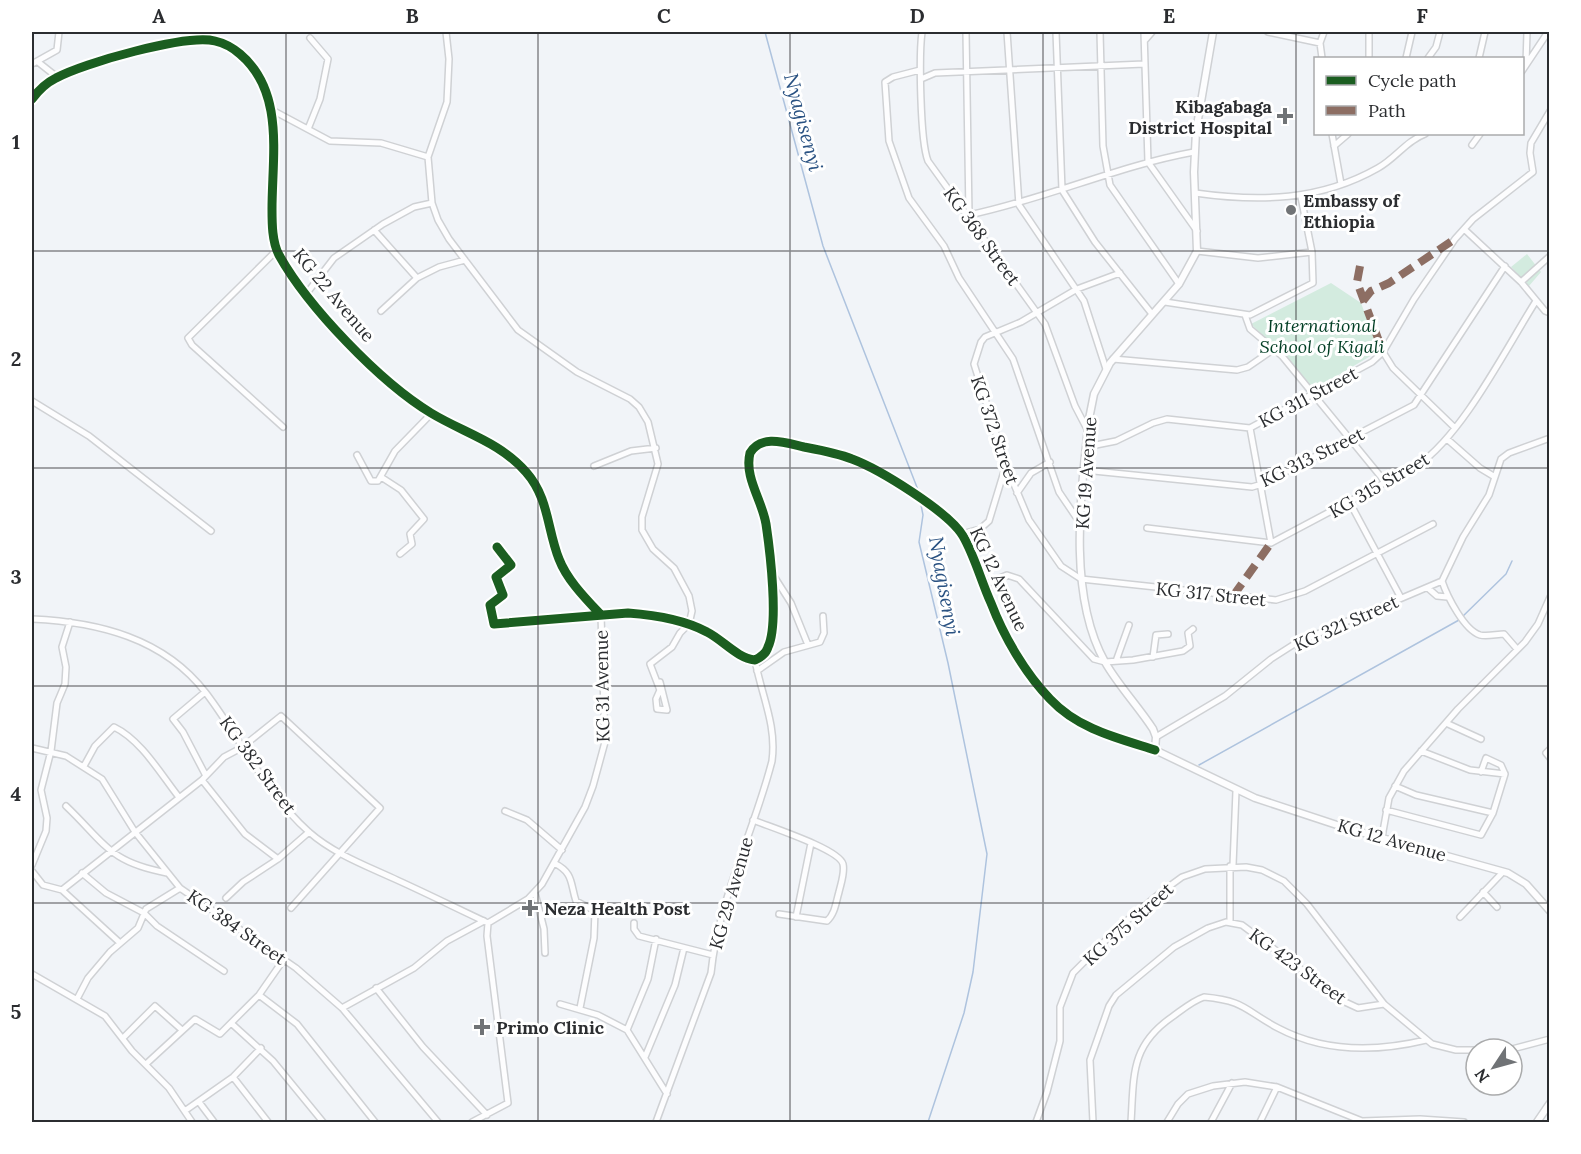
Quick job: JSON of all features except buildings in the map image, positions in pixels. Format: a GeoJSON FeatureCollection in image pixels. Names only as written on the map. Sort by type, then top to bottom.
{"type":"FeatureCollection","features":[{"type":"Feature","properties":{"kind":"main road","name":"KG 19 Avenue"},"geometry":{"type":"LineString","coordinates":[[1156,737],[1105,662],[1087,616],[1081,579],[1084,470],[1094,394],[1106,369],[1113,358],[1179,284],[1197,251],[1194,152],[1213,32]]}},
{"type":"Feature","properties":{"kind":"main road"},"geometry":{"type":"LineString","coordinates":[[1155,750],[1156,737]]}},
{"type":"Feature","properties":{"kind":"main road","name":"KG 12 Avenue"},"geometry":{"type":"LineString","coordinates":[[1155,750],[1236,791],[1503,872],[1526,884],[1550,910]]}},
{"type":"Feature","properties":{"kind":"main road"},"geometry":{"type":"LineString","coordinates":[[1537,1122],[1550,1103]]}},
{"type":"Feature","properties":{"kind":"street"},"geometry":{"type":"LineString","coordinates":[[57,77],[35,63],[57,50],[59,32]]}},
{"type":"Feature","properties":{"kind":"street"},"geometry":{"type":"LineString","coordinates":[[192,32],[197,40]]}},
{"type":"Feature","properties":{"kind":"street"},"geometry":{"type":"LineString","coordinates":[[446,32],[449,59],[447,102],[429,157],[432,203],[438,220],[518,330],[577,372],[637,404],[648,422],[656,448],[657,474],[642,517],[642,530],[653,549],[674,568],[689,596],[692,611],[689,624],[680,633],[672,647],[650,664],[660,690],[656,699],[657,709],[667,710],[660,682]]}},
{"type":"Feature","properties":{"kind":"street","name":"KG 368 Street"},"geometry":{"type":"LineString","coordinates":[[922,32],[920,70],[926,155],[932,168],[969,215],[1037,311],[1049,333],[1075,406],[1088,429]]}},
{"type":"Feature","properties":{"kind":"street"},"geometry":{"type":"LineString","coordinates":[[966,32],[969,215],[1019,205],[1107,174],[1194,152]]}},
{"type":"Feature","properties":{"kind":"street"},"geometry":{"type":"LineString","coordinates":[[1007,32],[1019,205],[1084,301],[1106,369]]}},
{"type":"Feature","properties":{"kind":"street"},"geometry":{"type":"LineString","coordinates":[[1056,32],[1062,190],[1120,273],[1152,314]]}},
{"type":"Feature","properties":{"kind":"street"},"geometry":{"type":"LineString","coordinates":[[1100,32],[1100,67],[1107,174],[1110,185],[1179,284]]}},
{"type":"Feature","properties":{"kind":"street"},"geometry":{"type":"LineString","coordinates":[[1144,32],[1148,162],[1197,232]]}},
{"type":"Feature","properties":{"kind":"street"},"geometry":{"type":"LineString","coordinates":[[1145,40],[1152,32]]}},
{"type":"Feature","properties":{"kind":"street"},"geometry":{"type":"LineString","coordinates":[[1268,32],[1320,43]]}},
{"type":"Feature","properties":{"kind":"street"},"geometry":{"type":"LineString","coordinates":[[1322,57],[1320,43],[1323,32]]}},
{"type":"Feature","properties":{"kind":"street"},"geometry":{"type":"LineString","coordinates":[[1369,32],[1369,57]]}},
{"type":"Feature","properties":{"kind":"street"},"geometry":{"type":"LineString","coordinates":[[1406,57],[1412,32]]}},
{"type":"Feature","properties":{"kind":"street"},"geometry":{"type":"LineString","coordinates":[[1429,57],[1436,47],[1440,32]]}},
{"type":"Feature","properties":{"kind":"street"},"geometry":{"type":"LineString","coordinates":[[1479,57],[1485,32]]}},
{"type":"Feature","properties":{"kind":"street"},"geometry":{"type":"LineString","coordinates":[[1524,60],[1527,32]]}},
{"type":"Feature","properties":{"kind":"street"},"geometry":{"type":"LineString","coordinates":[[1524,68],[1548,32]]}},
{"type":"Feature","properties":{"kind":"street"},"geometry":{"type":"LineString","coordinates":[[308,129],[320,99],[328,59],[309,38]]}},
{"type":"Feature","properties":{"kind":"street","name":"KG 22 Avenue"},"geometry":{"type":"LineString","coordinates":[[32,99],[57,77],[131,53],[197,40],[214,40],[227,45],[248,62],[265,86],[272,110],[272,221],[277,250],[290,273],[386,379],[432,413],[498,447],[526,471],[545,503],[560,562],[601,615]]}},
{"type":"Feature","properties":{"kind":"street"},"geometry":{"type":"LineString","coordinates":[[921,79],[930,74],[1144,64]]}},
{"type":"Feature","properties":{"kind":"street"},"geometry":{"type":"LineString","coordinates":[[920,70],[893,77],[885,82],[891,146],[910,200],[944,246],[963,284],[997,332],[1016,364],[1065,505],[1082,524]]}},
{"type":"Feature","properties":{"kind":"street"},"geometry":{"type":"LineString","coordinates":[[272,110],[330,141],[381,143],[429,157]]}},
{"type":"Feature","properties":{"kind":"street","name":"KG 311 Street"},"geometry":{"type":"LineString","coordinates":[[1086,447],[1116,441],[1153,423],[1167,419],[1250,428],[1372,362],[1383,352],[1414,299],[1464,229],[1533,171],[1531,143],[1550,111]]}},
{"type":"Feature","properties":{"kind":"street"},"geometry":{"type":"LineString","coordinates":[[1332,135],[1341,184]]}},
{"type":"Feature","properties":{"kind":"street"},"geometry":{"type":"LineString","coordinates":[[1334,146],[1347,135]]}},
{"type":"Feature","properties":{"kind":"street"},"geometry":{"type":"LineString","coordinates":[[1472,145],[1479,135]]}},
{"type":"Feature","properties":{"kind":"street"},"geometry":{"type":"LineString","coordinates":[[1195,193],[1247,199],[1301,196],[1341,184],[1386,163],[1414,136]]}},
{"type":"Feature","properties":{"kind":"street"},"geometry":{"type":"LineString","coordinates":[[1165,302],[1245,315],[1255,314],[1313,283],[1312,252],[1301,196]]}},
{"type":"Feature","properties":{"kind":"street"},"geometry":{"type":"LineString","coordinates":[[307,293],[325,267],[374,230],[414,207],[432,203]]}},
{"type":"Feature","properties":{"kind":"street"},"geometry":{"type":"LineString","coordinates":[[1464,229],[1521,282],[1536,301],[1550,313]]}},
{"type":"Feature","properties":{"kind":"street"},"geometry":{"type":"LineString","coordinates":[[374,230],[417,278]]}},
{"type":"Feature","properties":{"kind":"street"},"geometry":{"type":"LineString","coordinates":[[277,250],[188,338],[192,345],[283,427]]}},
{"type":"Feature","properties":{"kind":"street"},"geometry":{"type":"LineString","coordinates":[[1197,251],[1258,258],[1312,252]]}},
{"type":"Feature","properties":{"kind":"street"},"geometry":{"type":"LineString","coordinates":[[1521,282],[1550,256]]}},
{"type":"Feature","properties":{"kind":"street"},"geometry":{"type":"LineString","coordinates":[[381,311],[417,278],[440,267],[465,260]]}},
{"type":"Feature","properties":{"kind":"street","name":"KG 313 Street"},"geometry":{"type":"LineString","coordinates":[[1084,470],[1252,487],[1262,484],[1407,410],[1421,395],[1505,267]]}},
{"type":"Feature","properties":{"kind":"street","name":"KG 372 Street"},"geometry":{"type":"LineString","coordinates":[[1081,579],[1067,573],[1047,549],[1029,520],[1006,465],[974,367],[982,339],[1021,322],[1077,289],[1120,273]]}},
{"type":"Feature","properties":{"kind":"street","name":"KG 315 Street"},"geometry":{"type":"LineString","coordinates":[[1271,543],[1350,503],[1426,460],[1455,428],[1536,301]]}},
{"type":"Feature","properties":{"kind":"street"},"geometry":{"type":"LineString","coordinates":[[1245,315],[1250,329],[1274,349],[1351,437],[1386,483]]}},
{"type":"Feature","properties":{"kind":"street"},"geometry":{"type":"LineString","coordinates":[[1113,358],[1237,370],[1248,367],[1274,349]]}},
{"type":"Feature","properties":{"kind":"street"},"geometry":{"type":"LineString","coordinates":[[1383,352],[1393,368],[1455,428]]}},
{"type":"Feature","properties":{"kind":"street"},"geometry":{"type":"LineString","coordinates":[[32,401],[90,436],[211,531]]}},
{"type":"Feature","properties":{"kind":"street"},"geometry":{"type":"LineString","coordinates":[[357,455],[372,481],[378,481],[395,451],[432,413]]}},
{"type":"Feature","properties":{"kind":"street"},"geometry":{"type":"LineString","coordinates":[[1147,528],[1271,543],[1250,428]]}},
{"type":"Feature","properties":{"kind":"street"},"geometry":{"type":"LineString","coordinates":[[1517,649],[1504,634],[1482,635],[1469,628],[1448,597],[1442,581],[1463,537],[1489,495],[1505,455],[1550,438]]}},
{"type":"Feature","properties":{"kind":"street"},"geometry":{"type":"LineString","coordinates":[[1447,439],[1467,458],[1495,477]]}},
{"type":"Feature","properties":{"kind":"street","name":"KG 12 Avenue"},"geometry":{"type":"LineString","coordinates":[[755,660],[767,651],[772,629],[770,570],[766,522],[748,463],[751,450],[759,444],[774,441],[849,458],[913,495],[951,521],[962,534],[1001,625],[1024,665],[1050,699],[1083,724],[1155,750]]}},
{"type":"Feature","properties":{"kind":"street"},"geometry":{"type":"LineString","coordinates":[[594,466],[631,451],[656,448]]}},
{"type":"Feature","properties":{"kind":"street"},"geometry":{"type":"LineString","coordinates":[[1017,494],[1031,473],[1050,462]]}},
{"type":"Feature","properties":{"kind":"street"},"geometry":{"type":"LineString","coordinates":[[962,534],[980,529],[989,521],[1006,465]]}},
{"type":"Feature","properties":{"kind":"street"},"geometry":{"type":"LineString","coordinates":[[381,477],[402,490],[424,519],[410,534],[412,544],[400,554]]}},
{"type":"Feature","properties":{"kind":"street"},"geometry":{"type":"LineString","coordinates":[[1350,503],[1401,598]]}},
{"type":"Feature","properties":{"kind":"street","name":"KG 317 Street"},"geometry":{"type":"LineString","coordinates":[[1081,579],[1275,600],[1305,591],[1432,524]]}},
{"type":"Feature","properties":{"kind":"street"},"geometry":{"type":"LineString","coordinates":[[497,547],[511,565],[495,577],[503,595],[490,605],[494,624],[601,615],[648,614],[689,624],[714,636],[742,656],[755,660]]}},
{"type":"Feature","properties":{"kind":"street"},"geometry":{"type":"LineString","coordinates":[[770,570],[791,603],[808,645]]}},
{"type":"Feature","properties":{"kind":"street"},"geometry":{"type":"LineString","coordinates":[[984,585],[1007,575],[1019,579],[1088,654],[1105,662],[1153,657],[1187,649],[1190,646],[1188,633],[1193,629]]}},
{"type":"Feature","properties":{"kind":"street","name":"KG 321 Street"},"geometry":{"type":"LineString","coordinates":[[1156,737],[1225,696],[1271,659],[1296,643],[1401,598],[1429,589],[1442,581]]}},
{"type":"Feature","properties":{"kind":"street"},"geometry":{"type":"LineString","coordinates":[[1429,589],[1437,596],[1448,597]]}},
{"type":"Feature","properties":{"kind":"street"},"geometry":{"type":"LineString","coordinates":[[1382,837],[1386,810],[1395,786],[1421,751],[1538,624],[1550,597]]}},
{"type":"Feature","properties":{"kind":"street","name":"KG 31 Avenue"},"geometry":{"type":"LineString","coordinates":[[342,1008],[414,968],[447,941],[486,922],[535,893],[562,850],[589,796],[605,742],[601,615]]}},
{"type":"Feature","properties":{"kind":"street"},"geometry":{"type":"LineString","coordinates":[[757,671],[784,652],[820,642],[824,637],[823,616]]}},
{"type":"Feature","properties":{"kind":"street","name":"KG 382 Street"},"geometry":{"type":"LineString","coordinates":[[32,619],[70,622],[134,638],[156,647],[205,692],[241,748],[282,803],[309,832],[340,852],[486,922]]}},
{"type":"Feature","properties":{"kind":"street"},"geometry":{"type":"LineString","coordinates":[[32,865],[46,831],[47,818],[41,790],[51,751],[57,703],[65,684],[66,668],[62,647],[70,622]]}},
{"type":"Feature","properties":{"kind":"street"},"geometry":{"type":"LineString","coordinates":[[1116,661],[1129,625]]}},
{"type":"Feature","properties":{"kind":"street"},"geometry":{"type":"LineString","coordinates":[[1153,657],[1156,635],[1168,634]]}},
{"type":"Feature","properties":{"kind":"street","name":"KG 29 Avenue"},"geometry":{"type":"LineString","coordinates":[[656,1122],[708,982],[713,955],[753,820],[768,778],[774,747],[772,721],[755,660]]}},
{"type":"Feature","properties":{"kind":"street"},"geometry":{"type":"LineString","coordinates":[[205,692],[172,719],[183,732],[205,774]]}},
{"type":"Feature","properties":{"kind":"street"},"geometry":{"type":"LineString","coordinates":[[62,890],[201,780],[224,757],[241,748],[281,716],[380,808],[291,908]]}},
{"type":"Feature","properties":{"kind":"street"},"geometry":{"type":"LineString","coordinates":[[1446,723],[1481,739]]}},
{"type":"Feature","properties":{"kind":"street"},"geometry":{"type":"LineString","coordinates":[[84,766],[95,746],[114,727],[127,735],[150,759],[178,796]]}},
{"type":"Feature","properties":{"kind":"street","name":"KG 384 Street"},"geometry":{"type":"LineString","coordinates":[[32,748],[51,751],[84,766],[102,778],[135,832],[180,888],[284,959],[342,1008],[438,1122]]}},
{"type":"Feature","properties":{"kind":"street"},"geometry":{"type":"LineString","coordinates":[[1550,749],[1546,753],[1550,758]]}},
{"type":"Feature","properties":{"kind":"street"},"geometry":{"type":"LineString","coordinates":[[1421,751],[1470,770],[1505,774]]}},
{"type":"Feature","properties":{"kind":"street"},"geometry":{"type":"LineString","coordinates":[[1386,810],[1478,835],[1486,831],[1505,774],[1501,765],[1486,758],[1481,772]]}},
{"type":"Feature","properties":{"kind":"street"},"geometry":{"type":"LineString","coordinates":[[201,780],[245,834],[278,859]]}},
{"type":"Feature","properties":{"kind":"street"},"geometry":{"type":"LineString","coordinates":[[1395,786],[1416,795],[1493,813]]}},
{"type":"Feature","properties":{"kind":"street"},"geometry":{"type":"LineString","coordinates":[[1230,922],[1236,791]]}},
{"type":"Feature","properties":{"kind":"street"},"geometry":{"type":"LineString","coordinates":[[66,806],[109,851],[135,866],[167,873]]}},
{"type":"Feature","properties":{"kind":"street"},"geometry":{"type":"LineString","coordinates":[[505,811],[527,820],[562,850]]}},
{"type":"Feature","properties":{"kind":"street"},"geometry":{"type":"LineString","coordinates":[[753,820],[811,843],[840,858],[844,872],[831,918],[824,922],[779,914]]}},
{"type":"Feature","properties":{"kind":"street"},"geometry":{"type":"LineString","coordinates":[[226,898],[243,882],[278,859],[309,832]]}},
{"type":"Feature","properties":{"kind":"street"},"geometry":{"type":"LineString","coordinates":[[795,917],[811,843]]}},
{"type":"Feature","properties":{"kind":"street"},"geometry":{"type":"LineString","coordinates":[[554,863],[565,868],[571,876],[576,901],[595,911],[594,938],[580,1008]]}},
{"type":"Feature","properties":{"kind":"street","name":"KG 375 Street"},"geometry":{"type":"LineString","coordinates":[[1036,1122],[1047,1092],[1060,1041],[1060,1007],[1073,973],[1118,928],[1182,877],[1205,869],[1231,865],[1262,870],[1284,881],[1295,891],[1384,1004],[1426,1040],[1445,1047],[1464,1049]]}},
{"type":"Feature","properties":{"kind":"street"},"geometry":{"type":"LineString","coordinates":[[32,871],[43,885],[62,890],[119,942]]}},
{"type":"Feature","properties":{"kind":"street"},"geometry":{"type":"LineString","coordinates":[[1460,917],[1503,872]]}},
{"type":"Feature","properties":{"kind":"street"},"geometry":{"type":"LineString","coordinates":[[82,873],[106,893],[144,914],[157,926],[224,971]]}},
{"type":"Feature","properties":{"kind":"street"},"geometry":{"type":"LineString","coordinates":[[77,999],[88,978],[119,942],[138,928],[150,905],[180,888]]}},
{"type":"Feature","properties":{"kind":"street"},"geometry":{"type":"LineString","coordinates":[[1483,892],[1497,907]]}},
{"type":"Feature","properties":{"kind":"street"},"geometry":{"type":"LineString","coordinates":[[535,893],[541,913],[545,953]]}},
{"type":"Feature","properties":{"kind":"street"},"geometry":{"type":"LineString","coordinates":[[472,1122],[508,1103],[486,922]]}},
{"type":"Feature","properties":{"kind":"street","name":"KG 423 Street"},"geometry":{"type":"LineString","coordinates":[[1093,1122],[1090,1060],[1113,1000],[1119,992],[1174,947],[1208,928],[1230,922],[1242,925],[1345,1002],[1359,1008],[1384,1004]]}},
{"type":"Feature","properties":{"kind":"street"},"geometry":{"type":"LineString","coordinates":[[634,923],[639,936],[713,955]]}},
{"type":"Feature","properties":{"kind":"street"},"geometry":{"type":"LineString","coordinates":[[627,1030],[648,979],[656,939]]}},
{"type":"Feature","properties":{"kind":"street"},"geometry":{"type":"LineString","coordinates":[[645,1057],[675,985],[684,948]]}},
{"type":"Feature","properties":{"kind":"street"},"geometry":{"type":"LineString","coordinates":[[146,1064],[182,1030],[198,1019],[218,1035],[260,995],[284,959]]}},
{"type":"Feature","properties":{"kind":"street"},"geometry":{"type":"LineString","coordinates":[[32,974],[105,1016],[186,1110],[192,1122]]}},
{"type":"Feature","properties":{"kind":"street"},"geometry":{"type":"LineString","coordinates":[[376,988],[423,1047],[487,1115]]}},
{"type":"Feature","properties":{"kind":"street"},"geometry":{"type":"LineString","coordinates":[[260,995],[297,1024],[375,1122]]}},
{"type":"Feature","properties":{"kind":"street"},"geometry":{"type":"LineString","coordinates":[[1131,1122],[1135,1063],[1143,1044],[1162,1024],[1204,997],[1230,1000],[1245,1005],[1276,1027],[1322,1043],[1355,1049],[1384,1049],[1426,1040]]}},
{"type":"Feature","properties":{"kind":"street"},"geometry":{"type":"LineString","coordinates":[[560,1004],[580,1008],[627,1030],[667,1094]]}},
{"type":"Feature","properties":{"kind":"street"},"geometry":{"type":"LineString","coordinates":[[123,1038],[155,1006],[182,1030]]}},
{"type":"Feature","properties":{"kind":"street"},"geometry":{"type":"LineString","coordinates":[[231,1023],[261,1048],[323,1122]]}},
{"type":"Feature","properties":{"kind":"street"},"geometry":{"type":"LineString","coordinates":[[1524,1046],[1550,1039]]}},
{"type":"Feature","properties":{"kind":"street"},"geometry":{"type":"LineString","coordinates":[[186,1110],[233,1077],[261,1048]]}},
{"type":"Feature","properties":{"kind":"street"},"geometry":{"type":"LineString","coordinates":[[233,1077],[268,1122]]}},
{"type":"Feature","properties":{"kind":"street"},"geometry":{"type":"LineString","coordinates":[[1211,1122],[1232,1083]]}},
{"type":"Feature","properties":{"kind":"street"},"geometry":{"type":"LineString","coordinates":[[1167,1122],[1172,1112],[1188,1094],[1232,1083],[1256,1083],[1277,1087],[1362,1122],[1420,1119],[1464,1122]]}},
{"type":"Feature","properties":{"kind":"street"},"geometry":{"type":"LineString","coordinates":[[1260,1122],[1277,1087]]}},
{"type":"Feature","properties":{"kind":"street"},"geometry":{"type":"LineString","coordinates":[[199,1102],[214,1122]]}},
{"type":"Feature","properties":{"kind":"green space"},"geometry":{"type":"Polygon","coordinates":[[[1527,254],[1541,272],[1529,286],[1511,267],[1527,254]]]}},
{"type":"Feature","properties":{"kind":"green space","name":"International School of Kigali"},"geometry":{"type":"Polygon","coordinates":[[[1331,283],[1361,303],[1379,351],[1313,390],[1251,324],[1331,283]]]}},
{"type":"Feature","properties":{"kind":"waterway","name":"Nyagisenyi"},"geometry":{"type":"LineString","coordinates":[[765,32],[823,246],[920,495]]}},
{"type":"Feature","properties":{"kind":"waterway","name":"Nyagisenyi"},"geometry":{"type":"LineString","coordinates":[[920,500],[923,515],[919,542],[948,663],[987,854],[973,972],[964,1013],[928,1122]]}},
{"type":"Feature","properties":{"kind":"waterway"},"geometry":{"type":"LineString","coordinates":[[1199,765],[1459,620],[1506,574],[1512,561]]}},
{"type":"Feature","properties":{"kind":"marked path"},"geometry":{"type":"LineString","coordinates":[[1363,301],[1371,291],[1389,283],[1455,239]]}},
{"type":"Feature","properties":{"kind":"marked path"},"geometry":{"type":"LineString","coordinates":[[1360,266],[1357,282],[1383,352]]}},
{"type":"Feature","properties":{"kind":"marked path"},"geometry":{"type":"LineString","coordinates":[[1233,596],[1271,543]]}},
{"type":"Feature","properties":{"kind":"cycle path"},"geometry":{"type":"LineString","coordinates":[[32,99],[56,78],[88,65],[135,51],[201,40],[222,43],[240,54],[254,69],[264,87],[270,106],[274,147],[273,232],[279,255],[326,320],[390,383],[431,413],[493,445],[526,472],[539,492],[562,567],[577,589],[601,615]]}},
{"type":"Feature","properties":{"kind":"cycle path"},"geometry":{"type":"LineString","coordinates":[[497,547],[511,565],[496,577],[503,595],[490,605],[494,624],[628,613],[648,615],[669,618],[698,628],[713,635],[742,656],[755,660],[763,655],[768,647],[773,622],[773,605],[766,524],[751,480],[750,453],[761,443],[774,441],[840,455],[864,464],[895,481],[944,515],[955,526],[967,544],[996,616],[1016,654],[1050,699],[1073,718],[1086,725],[1155,750]]}},
{"type":"Feature","properties":{"kind":"place","name":"Kibagabaga District Hospital"},"geometry":{"type":"Point","coordinates":[1285,116]}},
{"type":"Feature","properties":{"kind":"place","name":"Embassy of Ethiopia"},"geometry":{"type":"Point","coordinates":[1291,210]}},
{"type":"Feature","properties":{"kind":"place","name":"Neza Health Post"},"geometry":{"type":"Point","coordinates":[530,908]}},
{"type":"Feature","properties":{"kind":"place","name":"Primo Clinic"},"geometry":{"type":"Point","coordinates":[482,1027]}}]}
